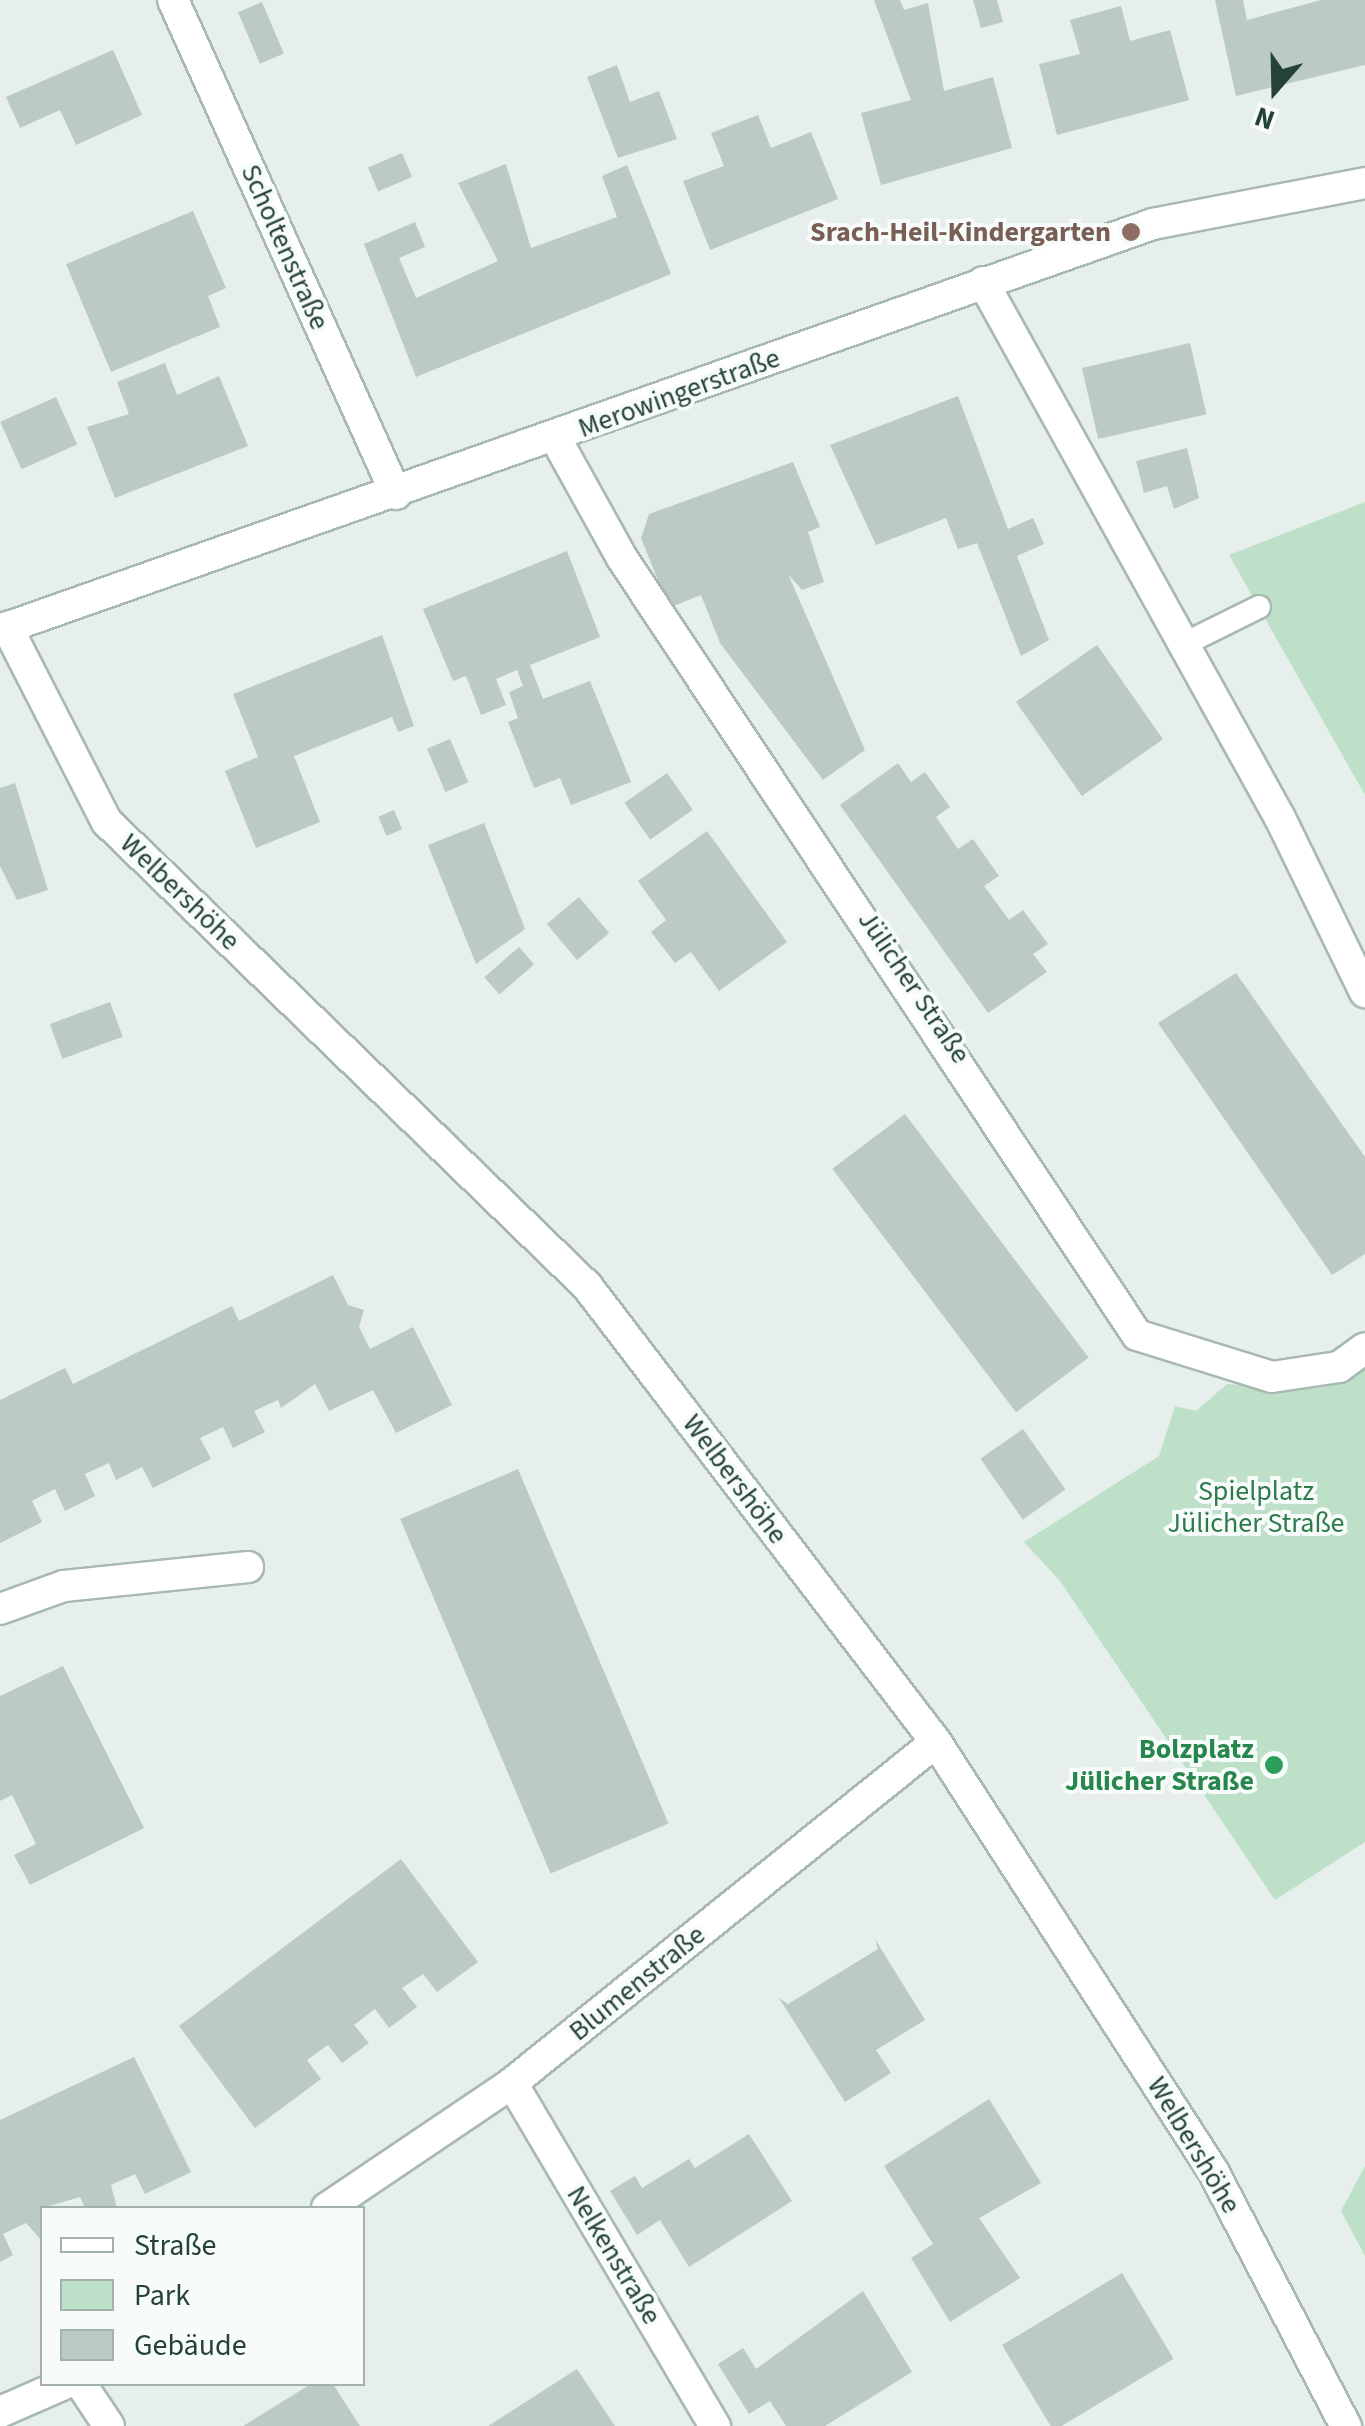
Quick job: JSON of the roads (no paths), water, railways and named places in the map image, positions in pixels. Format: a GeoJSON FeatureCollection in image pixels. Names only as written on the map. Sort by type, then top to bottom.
{"type":"FeatureCollection","features":[{"type":"Feature","properties":{"kind":"street","name":"Scholtenstraße"},"geometry":{"type":"LineString","coordinates":[[173,0],[396,494]]}},
{"type":"Feature","properties":{"kind":"street","name":"Merowingerstraße"},"geometry":{"type":"LineString","coordinates":[[4,629],[556,439],[983,282],[1153,224],[1365,184]]}},
{"type":"Feature","properties":{"kind":"street"},"geometry":{"type":"LineString","coordinates":[[983,282],[1365,992]]}},
{"type":"Feature","properties":{"kind":"street","name":"Jülicher Straße"},"geometry":{"type":"LineString","coordinates":[[556,439],[622,558],[1138,1335],[1272,1377],[1339,1367],[1365,1348]]}},
{"type":"Feature","properties":{"kind":"street","name":"Welbershöhe"},"geometry":{"type":"LineString","coordinates":[[4,629],[108,822],[587,1286],[936,1742],[1213,2171],[1346,2426]]}},
{"type":"Feature","properties":{"kind":"street"},"geometry":{"type":"LineString","coordinates":[[0,1609],[64,1586],[248,1566]]}},
{"type":"Feature","properties":{"kind":"street","name":"Blumenstraße"},"geometry":{"type":"LineString","coordinates":[[330,2206],[512,2083],[936,1742]]}},
{"type":"Feature","properties":{"kind":"street","name":"Nelkenstraße"},"geometry":{"type":"LineString","coordinates":[[512,2083],[715,2426]]}},
{"type":"Feature","properties":{"kind":"street"},"geometry":{"type":"LineString","coordinates":[[0,2412],[59,2386]]}},
{"type":"Feature","properties":{"kind":"street"},"geometry":{"type":"LineString","coordinates":[[81,2386],[109,2426]]}},
{"type":"Feature","properties":{"kind":"lane"},"geometry":{"type":"LineString","coordinates":[[1180,646],[1259,607]]}},
{"type":"Feature","properties":{"kind":"place","name":"Srach-Heil-Kindergarten"},"geometry":{"type":"Point","coordinates":[1131,232]}},
{"type":"Feature","properties":{"kind":"place","name":"Bolzplatz Jülicher Straße"},"geometry":{"type":"Point","coordinates":[1274,1765]}},
{"type":"Feature","properties":{"kind":"park label","name":"Spielplatz Jülicher Straße"},"geometry":{"type":"Point","coordinates":[1256,1507]}}]}
